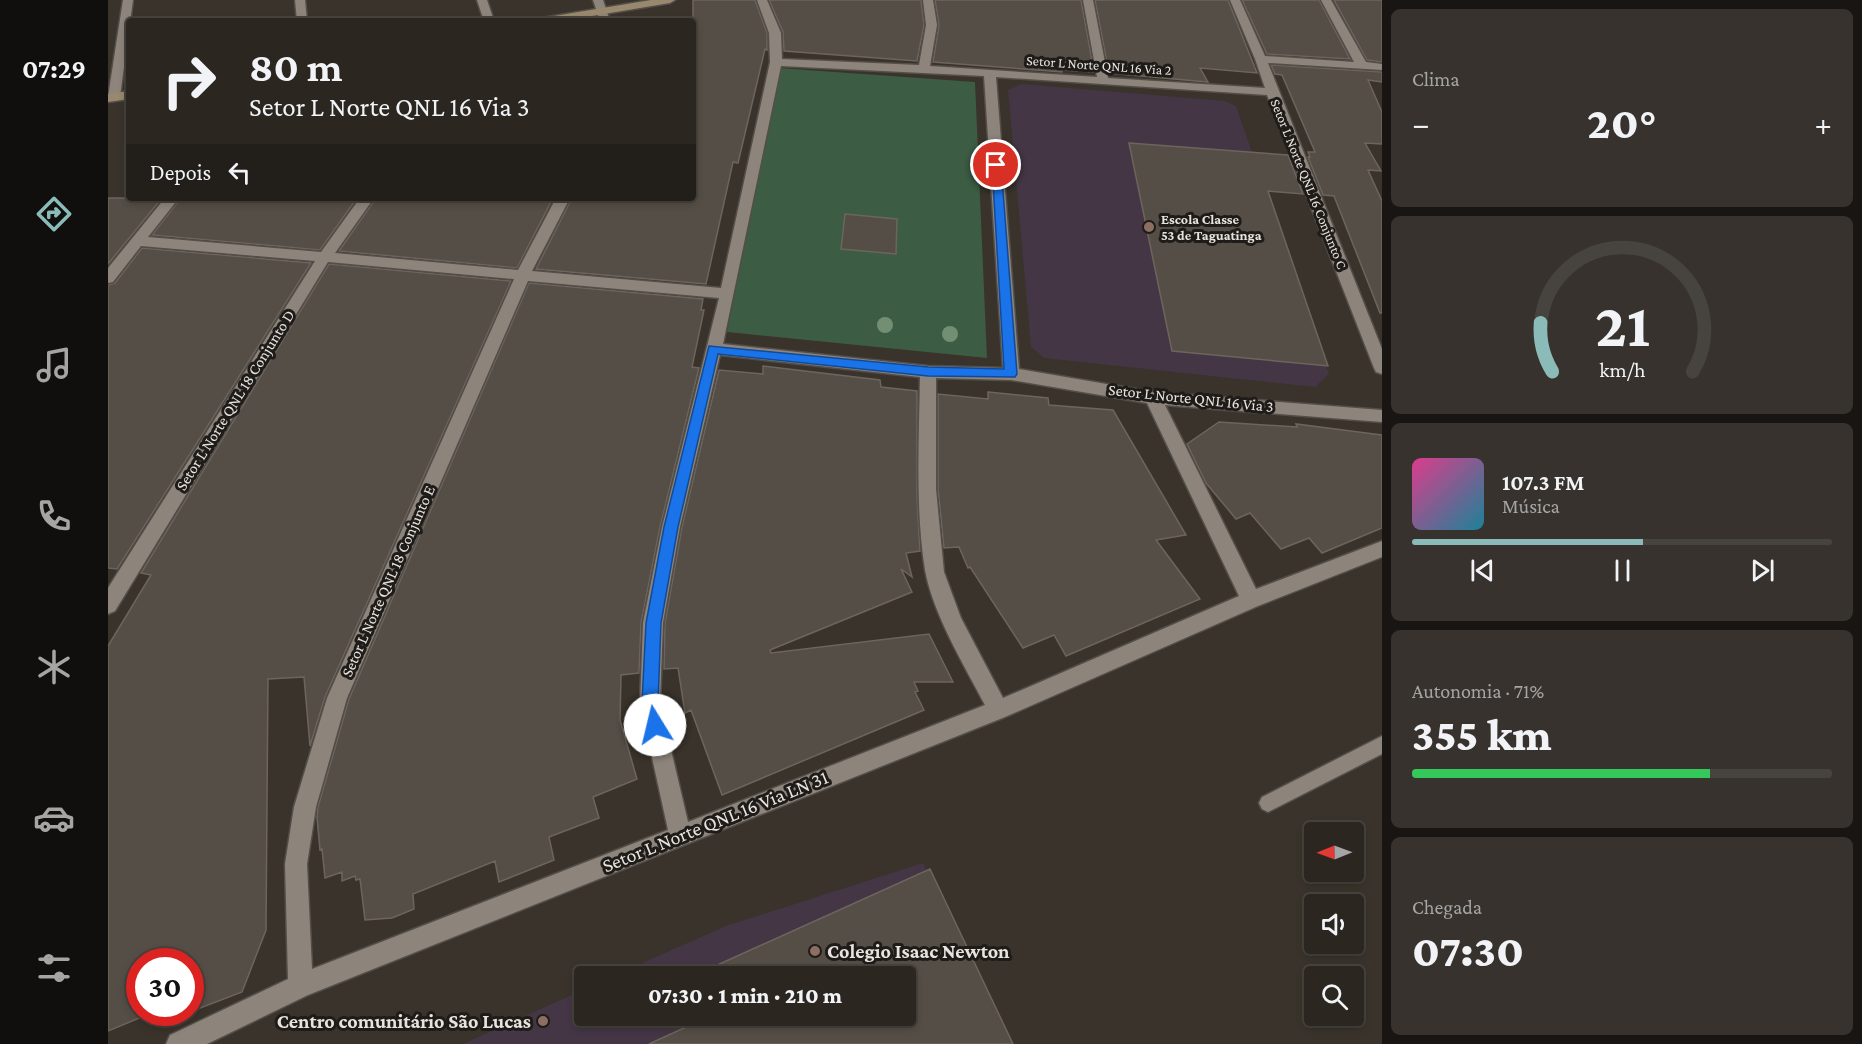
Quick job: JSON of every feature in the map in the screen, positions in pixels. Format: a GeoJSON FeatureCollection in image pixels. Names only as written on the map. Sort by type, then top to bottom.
{"type":"FeatureCollection","features":[{"type":"Feature","properties":{"kind":"street"},"geometry":{"type":"LineString","coordinates":[[126,96],[111,98],[128,0]]}},
{"type":"Feature","properties":{"kind":"street"},"geometry":{"type":"LineString","coordinates":[[300,0],[302,18]]}},
{"type":"Feature","properties":{"kind":"street"},"geometry":{"type":"LineString","coordinates":[[482,0],[488,18]]}},
{"type":"Feature","properties":{"kind":"street"},"geometry":{"type":"LineString","coordinates":[[558,18],[670,0]]}},
{"type":"Feature","properties":{"kind":"street"},"geometry":{"type":"LineString","coordinates":[[680,835],[650,703],[653,623],[671,527],[727,294],[776,62],[776,33],[762,0]]}},
{"type":"Feature","properties":{"kind":"street"},"geometry":{"type":"LineString","coordinates":[[924,69],[931,31],[931,7],[928,0]]}},
{"type":"Feature","properties":{"kind":"street"},"geometry":{"type":"LineString","coordinates":[[1088,0],[1103,80]]}},
{"type":"Feature","properties":{"kind":"street","name":"Setor L Norte QNL 16 Conjunto C"},"geometry":{"type":"LineString","coordinates":[[1236,0],[1382,368]]}},
{"type":"Feature","properties":{"kind":"street"},"geometry":{"type":"LineString","coordinates":[[1326,0],[1362,66]]}},
{"type":"Feature","properties":{"kind":"street"},"geometry":{"type":"LineString","coordinates":[[1261,59],[1382,67]]}},
{"type":"Feature","properties":{"kind":"street","name":"Setor L Norte QNL 16 Via 2"},"geometry":{"type":"LineString","coordinates":[[776,62],[924,69],[1272,92]]}},
{"type":"Feature","properties":{"kind":"street"},"geometry":{"type":"LineString","coordinates":[[990,73],[1011,374]]}},
{"type":"Feature","properties":{"kind":"street"},"geometry":{"type":"LineString","coordinates":[[108,278],[170,201]]}},
{"type":"Feature","properties":{"kind":"street","name":"Setor L Norte QNL 18 Conjunto D"},"geometry":{"type":"LineString","coordinates":[[108,605],[325,256],[365,201]]}},
{"type":"Feature","properties":{"kind":"street","name":"Setor L Norte QNL 18 Conjunto E"},"geometry":{"type":"LineString","coordinates":[[301,986],[296,864],[305,807],[337,698],[522,277],[561,201]]}},
{"type":"Feature","properties":{"kind":"street"},"geometry":{"type":"LineString","coordinates":[[138,241],[325,256],[522,277],[727,294]]}},
{"type":"Feature","properties":{"kind":"street","name":"Setor L Norte QNL 16 Via 3"},"geometry":{"type":"LineString","coordinates":[[714,350],[928,372],[1011,374],[1153,398],[1382,416]]}},
{"type":"Feature","properties":{"kind":"street"},"geometry":{"type":"LineString","coordinates":[[928,372],[927,489],[935,572],[952,621],[998,711]]}},
{"type":"Feature","properties":{"kind":"street"},"geometry":{"type":"LineString","coordinates":[[1153,398],[1251,600]]}},
{"type":"Feature","properties":{"kind":"street","name":"Setor L Norte QNL 16 Via LN 31"},"geometry":{"type":"LineString","coordinates":[[179,1044],[301,986],[998,711],[1251,600],[1382,549]]}},
{"type":"Feature","properties":{"kind":"lane"},"geometry":{"type":"LineString","coordinates":[[1268,803],[1382,745]]}},
{"type":"Feature","properties":{"kind":"shaded area","name":"Escola Classe 53 de Taguatinga"},"geometry":{"type":"Polygon","coordinates":[[[1022,84],[1225,101],[1236,106],[1329,374],[1315,387],[1044,358],[1031,347],[1008,90],[1022,84]]]}},
{"type":"Feature","properties":{"kind":"shaded area","name":"Colegio Isaac Newton"},"geometry":{"type":"Polygon","coordinates":[[[923,863],[1001,1044],[463,1044],[574,994],[574,1026],[916,1026],[916,966],[636,966],[726,926],[923,863]]]}},
{"type":"Feature","properties":{"kind":"green space"},"geometry":{"type":"Polygon","coordinates":[[[779,68],[975,82],[987,358],[727,332],[779,68]]]}},
{"type":"Feature","properties":{"kind":"building"},"geometry":{"type":"Polygon","coordinates":[[[693,0],[755,0],[767,33],[767,50],[765,49],[738,163],[733,162],[706,284],[536,269],[570,201],[696,201],[696,18],[693,18],[693,0]]]}},
{"type":"Feature","properties":{"kind":"building"},"geometry":{"type":"Polygon","coordinates":[[[769,0],[921,0],[924,25],[917,61],[784,51],[783,32],[769,0]]]}},
{"type":"Feature","properties":{"kind":"building"},"geometry":{"type":"Polygon","coordinates":[[[935,0],[1081,0],[1094,72],[1062,70],[1062,72],[933,62],[939,25],[935,0]]]}},
{"type":"Feature","properties":{"kind":"building"},"geometry":{"type":"Polygon","coordinates":[[[1095,0],[1228,0],[1257,73],[1200,68],[1208,82],[1109,73],[1095,0]]]}},
{"type":"Feature","properties":{"kind":"building"},"geometry":{"type":"Polygon","coordinates":[[[1242,0],[1319,0],[1350,59],[1267,54],[1242,0]]]}},
{"type":"Feature","properties":{"kind":"building"},"geometry":{"type":"Polygon","coordinates":[[[1334,0],[1382,0],[1382,62],[1367,60],[1334,0]]]}},
{"type":"Feature","properties":{"kind":"building"},"geometry":{"type":"Polygon","coordinates":[[[1271,65],[1382,72],[1382,82],[1368,80],[1382,112],[1382,144],[1365,143],[1381,171],[1368,170],[1382,201],[1382,313],[1380,313],[1334,196],[1323,195],[1308,157],[1310,157],[1308,152],[1315,152],[1282,75],[1275,74],[1271,65]]]}},
{"type":"Feature","properties":{"kind":"building"},"geometry":{"type":"Polygon","coordinates":[[[1129,143],[1288,155],[1303,194],[1268,191],[1328,366],[1172,351],[1129,143]]]}},
{"type":"Feature","properties":{"kind":"building"},"geometry":{"type":"Polygon","coordinates":[[[108,198],[126,198],[126,201],[160,201],[108,264],[108,198]]]}},
{"type":"Feature","properties":{"kind":"building"},"geometry":{"type":"Polygon","coordinates":[[[179,201],[355,201],[320,250],[152,235],[179,201]]]}},
{"type":"Feature","properties":{"kind":"building"},"geometry":{"type":"Polygon","coordinates":[[[374,201],[551,201],[517,268],[339,251],[374,201]]]}},
{"type":"Feature","properties":{"kind":"building"},"geometry":{"type":"Polygon","coordinates":[[[845,214],[897,219],[896,254],[841,249],[845,214]]]}},
{"type":"Feature","properties":{"kind":"building"},"geometry":{"type":"Polygon","coordinates":[[[142,248],[311,263],[117,569],[108,568],[108,285],[115,283],[142,248]]]}},
{"type":"Feature","properties":{"kind":"building"},"geometry":{"type":"Polygon","coordinates":[[[329,264],[511,281],[325,697],[310,746],[304,677],[268,679],[266,930],[242,992],[204,1007],[204,948],[126,948],[126,1024],[108,1031],[108,646],[151,575],[141,573],[329,264]]]}},
{"type":"Feature","properties":{"kind":"building"},"geometry":{"type":"Polygon","coordinates":[[[529,283],[703,299],[701,310],[704,310],[692,367],[699,368],[660,527],[641,623],[639,673],[621,675],[620,720],[637,779],[593,797],[599,818],[549,837],[554,860],[499,882],[495,861],[413,894],[414,909],[392,918],[365,920],[360,879],[356,880],[355,876],[342,881],[342,872],[325,878],[322,849],[320,850],[318,807],[349,699],[529,283]]]}},
{"type":"Feature","properties":{"kind":"building"},"geometry":{"type":"Polygon","coordinates":[[[763,366],[880,380],[881,387],[917,391],[917,498],[920,551],[906,553],[912,577],[901,569],[912,592],[770,650],[771,653],[929,634],[953,682],[914,682],[918,691],[915,692],[924,710],[722,795],[691,710],[685,713],[678,668],[664,669],[665,623],[682,527],[719,370],[763,374],[763,366]]]}},
{"type":"Feature","properties":{"kind":"building"},"geometry":{"type":"Polygon","coordinates":[[[988,392],[1048,398],[1049,405],[1113,410],[1186,535],[1156,540],[1200,599],[1066,656],[1054,635],[1023,648],[970,567],[968,568],[959,547],[944,548],[938,489],[938,394],[988,399],[988,392]]]}},
{"type":"Feature","properties":{"kind":"building"},"geometry":{"type":"Polygon","coordinates":[[[1219,422],[1297,427],[1296,424],[1382,435],[1382,528],[1322,553],[1309,538],[1281,549],[1250,513],[1236,519],[1206,483],[1187,444],[1219,422]]]}},
{"type":"Feature","properties":{"kind":"building"},"geometry":{"type":"Polygon","coordinates":[[[930,869],[1013,1044],[649,1044],[688,1026],[916,1026],[916,966],[715,966],[930,869]]]}},
{"type":"Feature","properties":{"kind":"place","name":"Escola Classe 53 de Taguatinga"},"geometry":{"type":"Point","coordinates":[1149,227]}},
{"type":"Feature","properties":{"kind":"place","name":"Colegio Isaac Newton"},"geometry":{"type":"Point","coordinates":[815,951]}},
{"type":"Feature","properties":{"kind":"place","name":"Centro comunitário São Lucas"},"geometry":{"type":"Point","coordinates":[543,1021]}},
{"type":"Feature","properties":{"kind":"route"},"geometry":{"type":"LineString","coordinates":[[655,725],[650,703],[653,623],[671,527],[714,350],[928,372],[1011,374],[996,165]]}}]}
